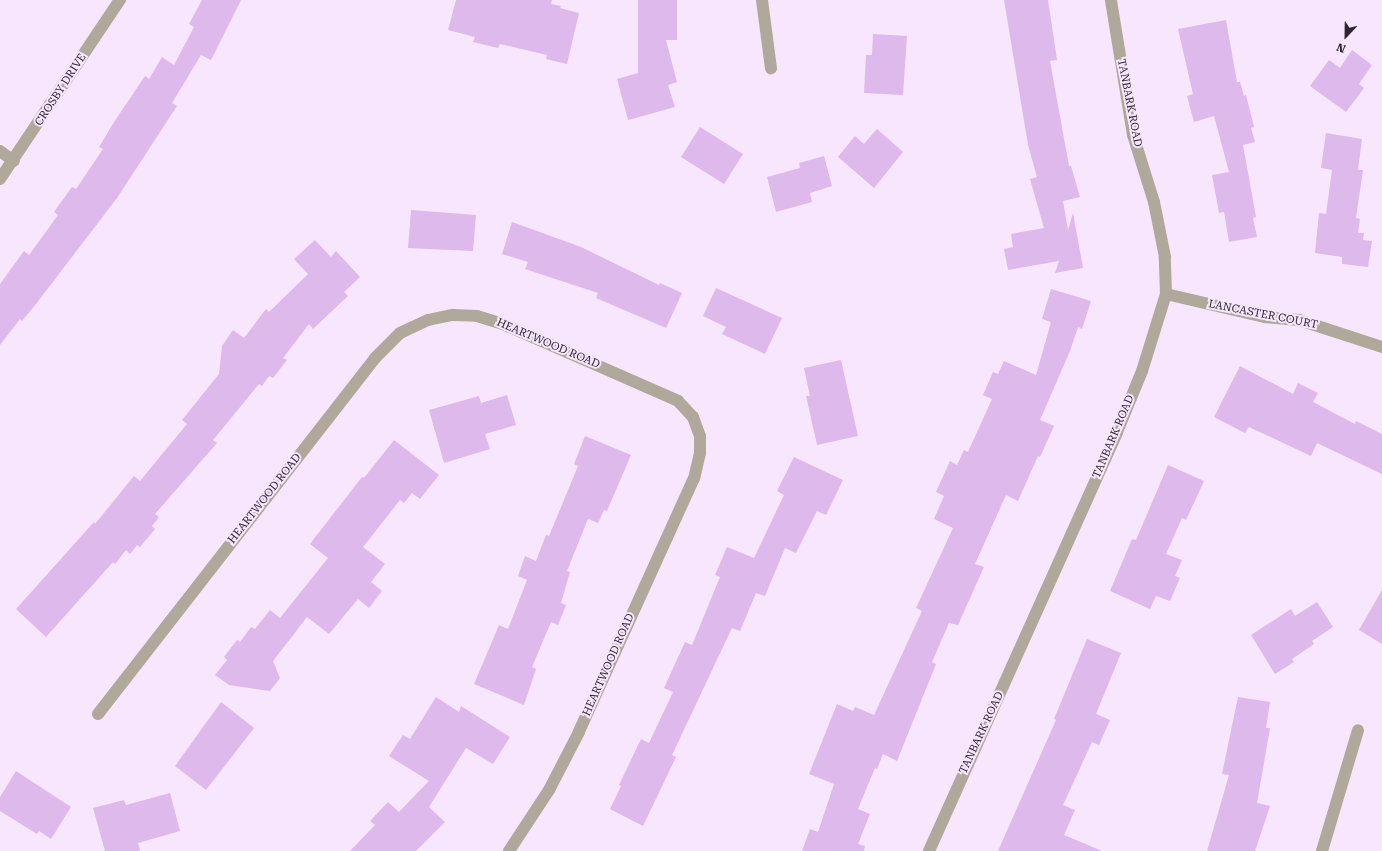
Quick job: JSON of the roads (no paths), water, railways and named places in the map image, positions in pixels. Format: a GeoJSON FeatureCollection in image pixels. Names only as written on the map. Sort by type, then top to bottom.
{"type":"FeatureCollection","features":[{"type":"Feature","properties":{"kind":"street","name":"CROSBY DRIVE"},"geometry":{"type":"LineString","coordinates":[[0,179],[14,161],[120,0]]}},
{"type":"Feature","properties":{"kind":"street"},"geometry":{"type":"LineString","coordinates":[[762,0],[771,68]]}},
{"type":"Feature","properties":{"kind":"street","name":"TANBARK ROAD"},"geometry":{"type":"LineString","coordinates":[[929,851],[1117,432],[1142,370],[1166,294],[1165,257],[1154,202],[1133,135],[1111,0]]}},
{"type":"Feature","properties":{"kind":"street"},"geometry":{"type":"LineString","coordinates":[[0,151],[14,161]]}},
{"type":"Feature","properties":{"kind":"street","name":"LANCASTER COURT"},"geometry":{"type":"LineString","coordinates":[[1166,294],[1265,316],[1299,320],[1382,347]]}},
{"type":"Feature","properties":{"kind":"street","name":"HEARTWOOD ROAD"},"geometry":{"type":"LineString","coordinates":[[98,714],[375,358],[400,333],[428,320],[452,315],[477,316],[503,324],[678,401],[693,417],[700,436],[700,453],[694,478],[579,732],[549,790],[509,851]]}},
{"type":"Feature","properties":{"kind":"street"},"geometry":{"type":"LineString","coordinates":[[1322,851],[1358,730]]}}]}
